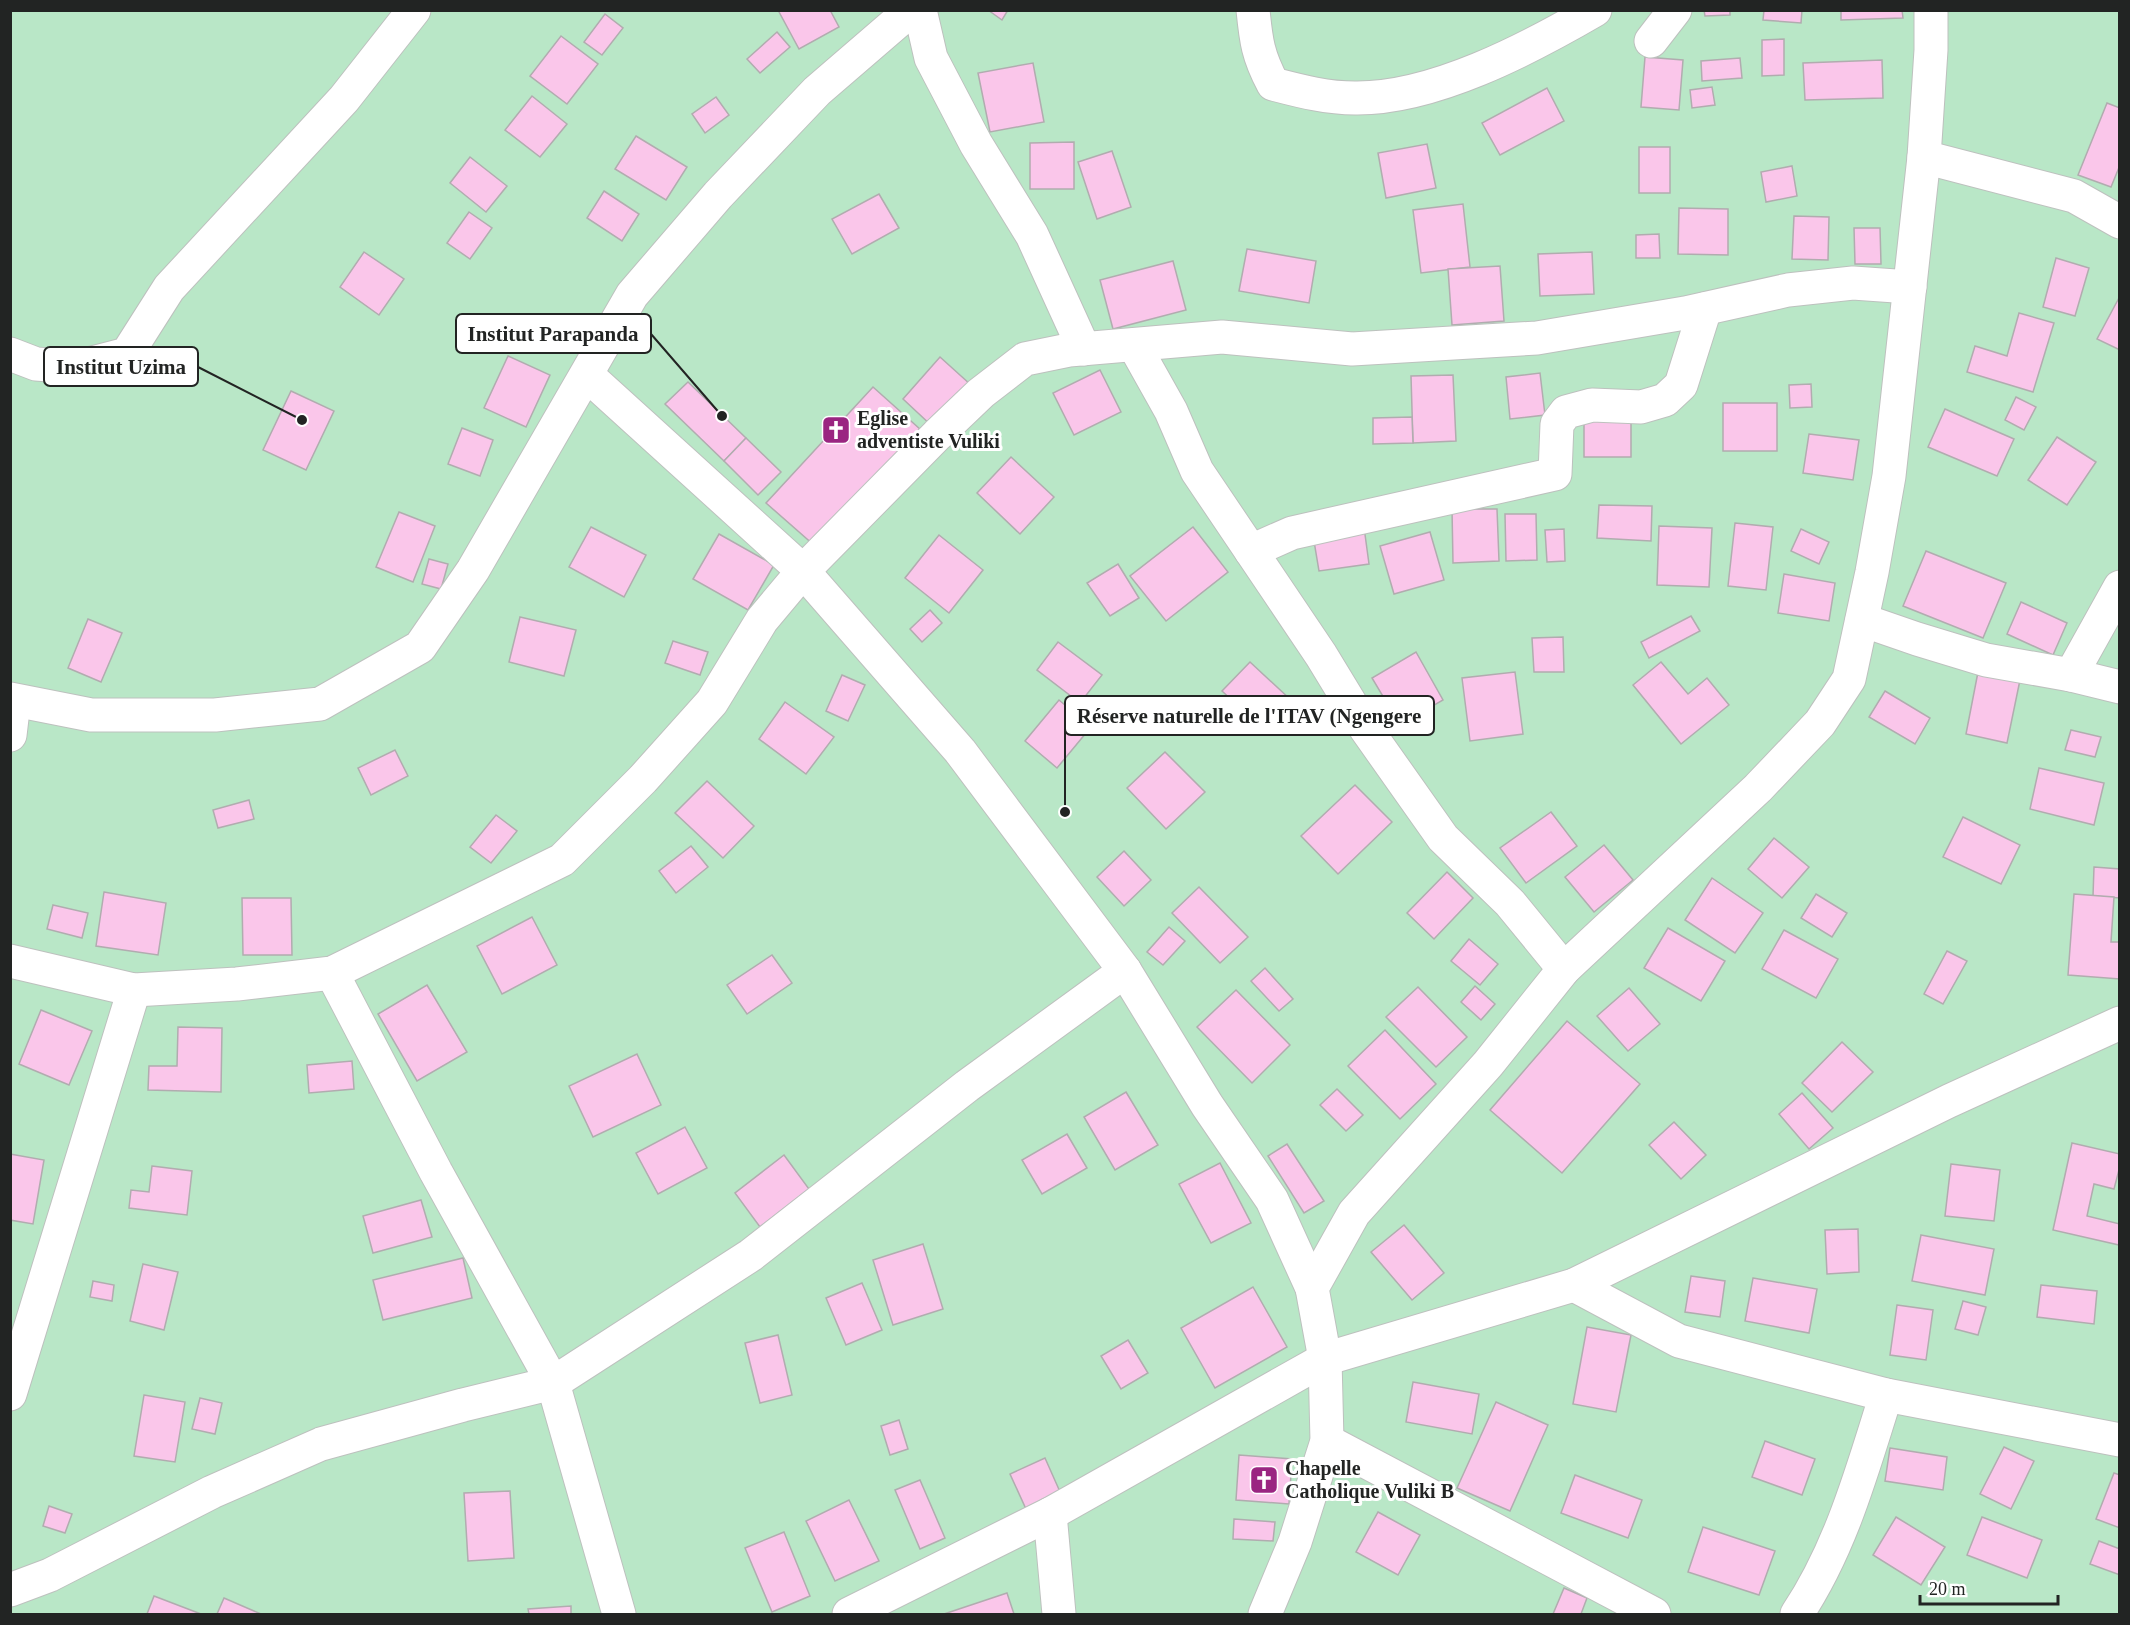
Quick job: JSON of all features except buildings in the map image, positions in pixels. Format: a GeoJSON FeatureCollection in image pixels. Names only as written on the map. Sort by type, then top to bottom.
{"type":"FeatureCollection","features":[{"type":"Feature","properties":{"kind":"street"},"geometry":{"type":"LineString","coordinates":[[10,354],[36,364],[77,367],[127,354],[169,288],[344,99],[414,10]]}},
{"type":"Feature","properties":{"kind":"street"},"geometry":{"type":"LineString","coordinates":[[10,735],[12,700],[91,715],[215,715],[320,704],[420,647],[473,570],[632,295],[718,195],[817,91],[911,10]]}},
{"type":"Feature","properties":{"kind":"street"},"geometry":{"type":"LineString","coordinates":[[920,10],[931,58],[976,144],[1032,235],[1084,349]]}},
{"type":"Feature","properties":{"kind":"street"},"geometry":{"type":"LineString","coordinates":[[1253,10],[1262,63],[1273,84],[1311,94],[1356,98],[1410,92],[1467,73],[1555,33],[1595,10]]}},
{"type":"Feature","properties":{"kind":"street"},"geometry":{"type":"LineString","coordinates":[[1651,41],[1675,10]]}},
{"type":"Feature","properties":{"kind":"street"},"geometry":{"type":"LineString","coordinates":[[1312,1288],[1354,1213],[1488,1064],[1564,969],[1758,788],[1820,723],[1849,679],[1890,476],[1924,157],[1931,50],[1931,10]]}},
{"type":"Feature","properties":{"kind":"street"},"geometry":{"type":"LineString","coordinates":[[1924,157],[2074,196],[2120,222]]}},
{"type":"Feature","properties":{"kind":"street"},"geometry":{"type":"LineString","coordinates":[[10,961],[135,990],[237,984],[333,973],[562,860],[643,779],[711,702],[762,620],[803,571],[981,393],[1025,358],[1084,349],[1222,337],[1352,349],[1537,338],[1705,309],[1788,290],[1853,283],[1910,287]]}},
{"type":"Feature","properties":{"kind":"street"},"geometry":{"type":"LineString","coordinates":[[1251,551],[1292,533],[1555,474],[1557,424],[1566,412],[1592,405],[1641,407],[1665,400],[1682,385],[1705,309]]}},
{"type":"Feature","properties":{"kind":"street"},"geometry":{"type":"LineString","coordinates":[[1134,345],[1172,411],[1197,471],[1321,655],[1366,729],[1443,838],[1510,903],[1564,969]]}},
{"type":"Feature","properties":{"kind":"street"},"geometry":{"type":"LineString","coordinates":[[587,375],[803,571],[960,751],[1125,971],[1207,1105],[1272,1200],[1312,1288],[1325,1359],[1327,1441],[1295,1542],[1265,1614]]}},
{"type":"Feature","properties":{"kind":"street"},"geometry":{"type":"LineString","coordinates":[[2071,675],[2120,587]]}},
{"type":"Feature","properties":{"kind":"street"},"geometry":{"type":"LineString","coordinates":[[1862,620],[1986,660],[2071,675],[2120,687]]}},
{"type":"Feature","properties":{"kind":"street"},"geometry":{"type":"LineString","coordinates":[[10,1590],[50,1575],[212,1492],[321,1444],[553,1383],[751,1256],[967,1086],[1125,971]]}},
{"type":"Feature","properties":{"kind":"street"},"geometry":{"type":"LineString","coordinates":[[333,973],[436,1172],[553,1383],[619,1614]]}},
{"type":"Feature","properties":{"kind":"street"},"geometry":{"type":"LineString","coordinates":[[11,1391],[135,990]]}},
{"type":"Feature","properties":{"kind":"street"},"geometry":{"type":"LineString","coordinates":[[849,1614],[1050,1514],[1325,1359],[1574,1285],[1949,1101],[2120,1023]]}},
{"type":"Feature","properties":{"kind":"street"},"geometry":{"type":"LineString","coordinates":[[1574,1285],[1679,1341],[1886,1395],[2120,1440]]}},
{"type":"Feature","properties":{"kind":"street"},"geometry":{"type":"LineString","coordinates":[[1797,1614],[1811,1594],[1847,1517],[1886,1395]]}},
{"type":"Feature","properties":{"kind":"street"},"geometry":{"type":"LineString","coordinates":[[1327,1441],[1654,1614]]}},
{"type":"Feature","properties":{"kind":"street"},"geometry":{"type":"LineString","coordinates":[[1050,1514],[1059,1614]]}},
{"type":"Feature","properties":{"kind":"green space"},"geometry":{"type":"Polygon","coordinates":[[[11,11],[2119,11],[2119,1614],[11,1614],[11,11]]]}},
{"type":"Feature","properties":{"kind":"place","name":"Institut Parapanda"},"geometry":{"type":"Point","coordinates":[722,416]}},
{"type":"Feature","properties":{"kind":"place","name":"Institut Uzima"},"geometry":{"type":"Point","coordinates":[302,420]}},
{"type":"Feature","properties":{"kind":"place","name":"Eglise adventiste Vuliki"},"geometry":{"type":"Point","coordinates":[836,430]}},
{"type":"Feature","properties":{"kind":"place","name":"Réserve naturelle de l'ITAV (Ngengere"},"geometry":{"type":"Point","coordinates":[1065,812]}},
{"type":"Feature","properties":{"kind":"place","name":"Chapelle Catholique Vuliki B"},"geometry":{"type":"Point","coordinates":[1264,1480]}}]}
